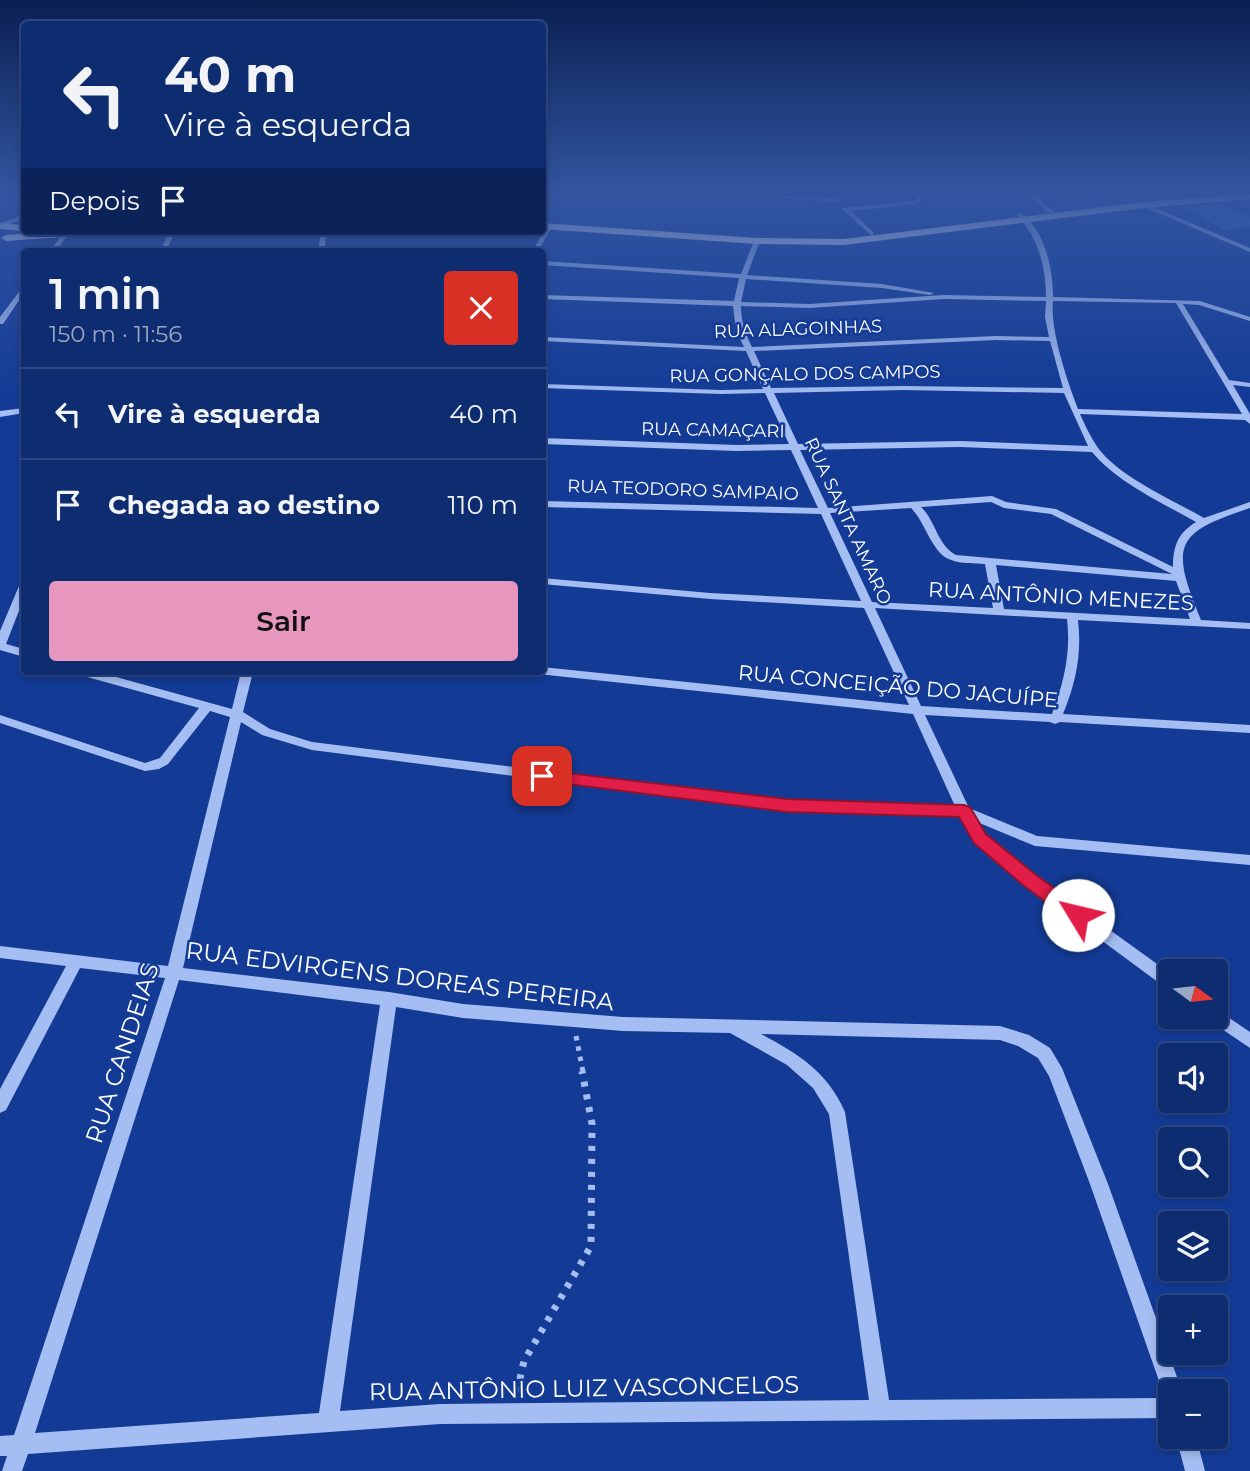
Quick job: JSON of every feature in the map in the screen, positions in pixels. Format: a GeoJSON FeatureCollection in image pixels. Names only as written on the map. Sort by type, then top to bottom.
{"type":"FeatureCollection","features":[{"type":"Feature","properties":{"kind":"street"},"geometry":{"type":"LineString","coordinates":[[546,263],[882,286],[944,297]]}},
{"type":"Feature","properties":{"kind":"street","name":"RUA SANTA AMARO"},"geometry":{"type":"LineString","coordinates":[[748,263],[735,315],[748,349],[797,447],[915,710],[964,811]]}},
{"type":"Feature","properties":{"kind":"street"},"geometry":{"type":"LineString","coordinates":[[1042,263],[1050,298],[1048,316],[1068,391],[1094,449],[1128,477],[1204,522]]}},
{"type":"Feature","properties":{"kind":"street"},"geometry":{"type":"LineString","coordinates":[[0,322],[21,293]]}},
{"type":"Feature","properties":{"kind":"street"},"geometry":{"type":"LineString","coordinates":[[546,298],[736,306],[809,306],[944,297],[1178,301],[1200,303],[1250,318]]}},
{"type":"Feature","properties":{"kind":"street"},"geometry":{"type":"LineString","coordinates":[[1178,301],[1247,419]]}},
{"type":"Feature","properties":{"kind":"street","name":"RUA ALAGOINHAS"},"geometry":{"type":"LineString","coordinates":[[546,339],[748,349],[996,338],[1054,339]]}},
{"type":"Feature","properties":{"kind":"street"},"geometry":{"type":"LineString","coordinates":[[1226,382],[1250,385]]}},
{"type":"Feature","properties":{"kind":"street","name":"RUA GONÇALO DOS CAMPOS"},"geometry":{"type":"LineString","coordinates":[[546,386],[631,391],[903,388],[1068,391]]}},
{"type":"Feature","properties":{"kind":"street"},"geometry":{"type":"LineString","coordinates":[[0,414],[21,411]]}},
{"type":"Feature","properties":{"kind":"street"},"geometry":{"type":"LineString","coordinates":[[1077,411],[1247,419]]}},
{"type":"Feature","properties":{"kind":"street","name":"RUA CAMAÇARI"},"geometry":{"type":"LineString","coordinates":[[546,441],[737,448],[960,444],[1094,449]]}},
{"type":"Feature","properties":{"kind":"street","name":"RUA TEODORO SAMPAIO"},"geometry":{"type":"LineString","coordinates":[[546,504],[824,511],[915,507],[992,499],[1004,505],[1053,511],[1180,576]]}},
{"type":"Feature","properties":{"kind":"street"},"geometry":{"type":"LineString","coordinates":[[1197,624],[1180,576],[1178,553],[1185,535],[1204,522],[1250,505]]}},
{"type":"Feature","properties":{"kind":"street"},"geometry":{"type":"LineString","coordinates":[[915,507],[922,512],[947,555],[990,562],[1180,576]]}},
{"type":"Feature","properties":{"kind":"street"},"geometry":{"type":"LineString","coordinates":[[990,562],[999,611]]}},
{"type":"Feature","properties":{"kind":"street","name":"RUA ANTÔNIO MENEZES"},"geometry":{"type":"LineString","coordinates":[[546,581],[710,596],[1250,626]]}},
{"type":"Feature","properties":{"kind":"street"},"geometry":{"type":"LineString","coordinates":[[21,593],[0,645],[21,652]]}},
{"type":"Feature","properties":{"kind":"street"},"geometry":{"type":"LineString","coordinates":[[1055,720],[1074,666],[1076,644],[1072,615]]}},
{"type":"Feature","properties":{"kind":"street","name":"RUA CONCEIÇÃO DO JACUÍPE"},"geometry":{"type":"LineString","coordinates":[[546,671],[915,710],[1250,729]]}},
{"type":"Feature","properties":{"kind":"street"},"geometry":{"type":"LineString","coordinates":[[98,675],[239,715],[266,732],[312,746],[787,806],[964,811],[1035,841],[1250,860]]}},
{"type":"Feature","properties":{"kind":"street","name":"RUA CANDEIAS"},"geometry":{"type":"LineString","coordinates":[[21,1444],[174,973],[239,715],[246,675]]}},
{"type":"Feature","properties":{"kind":"street"},"geometry":{"type":"LineString","coordinates":[[0,719],[145,767],[164,761],[207,706]]}},
{"type":"Feature","properties":{"kind":"street"},"geometry":{"type":"LineString","coordinates":[[964,811],[980,839],[1030,880],[1158,974]]}},
{"type":"Feature","properties":{"kind":"street","name":"RUA EDVIRGENS DOREAS PEREIRA"},"geometry":{"type":"LineString","coordinates":[[0,952],[389,999],[463,1011],[622,1024],[1000,1033],[1023,1040],[1044,1053]]}},
{"type":"Feature","properties":{"kind":"street"},"geometry":{"type":"LineString","coordinates":[[0,1105],[76,961]]}},
{"type":"Feature","properties":{"kind":"street"},"geometry":{"type":"LineString","coordinates":[[328,1421],[389,999]]}},
{"type":"Feature","properties":{"kind":"street"},"geometry":{"type":"LineString","coordinates":[[1228,1025],[1250,1041]]}},
{"type":"Feature","properties":{"kind":"street"},"geometry":{"type":"LineString","coordinates":[[730,1026],[793,1060],[819,1083],[837,1112],[880,1409]]}},
{"type":"Feature","properties":{"kind":"street"},"geometry":{"type":"LineString","coordinates":[[1044,1053],[1056,1073],[1099,1184],[1168,1379]]}},
{"type":"Feature","properties":{"kind":"street","name":"RUA ANTÔNIO LUIZ VASCONCELOS"},"geometry":{"type":"LineString","coordinates":[[0,1446],[328,1421],[512,1413],[1158,1408]]}},
{"type":"Feature","properties":{"kind":"street"},"geometry":{"type":"LineString","coordinates":[[12,1471],[21,1444]]}},
{"type":"Feature","properties":{"kind":"street"},"geometry":{"type":"LineString","coordinates":[[1189,1449],[1195,1471]]}},
{"type":"Feature","properties":{"kind":"path"},"geometry":{"type":"LineString","coordinates":[[512,1413],[524,1361],[591,1246],[592,1124],[576,1046],[576,1020]]}},
{"type":"Feature","properties":{"kind":"route"},"geometry":{"type":"LineString","coordinates":[[542,776],[787,806],[964,811],[980,839],[1078,915]]}}]}
